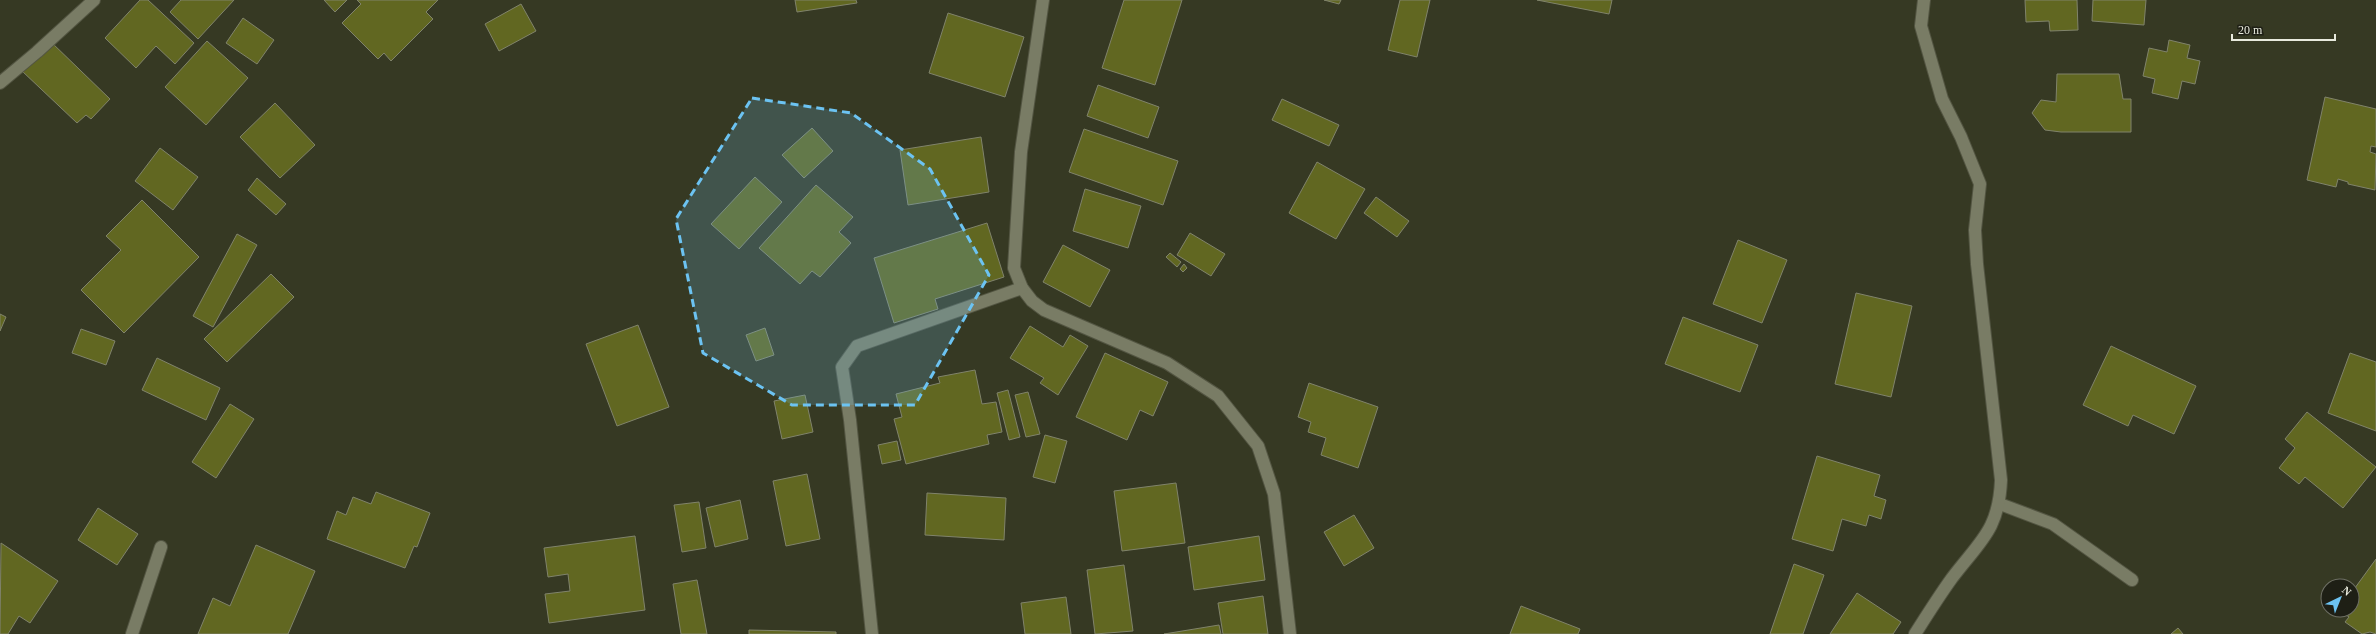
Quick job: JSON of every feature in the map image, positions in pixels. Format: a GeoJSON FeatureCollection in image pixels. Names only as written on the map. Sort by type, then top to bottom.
{"type":"FeatureCollection","features":[{"type":"Feature","properties":{"kind":"street"},"geometry":{"type":"LineString","coordinates":[[0,83],[37,52],[94,0]]}},
{"type":"Feature","properties":{"kind":"street"},"geometry":{"type":"LineString","coordinates":[[1043,0],[1021,152],[1014,268],[1022,288],[1032,301],[1044,310],[1167,363],[1218,396],[1258,446],[1274,494],[1290,634]]}},
{"type":"Feature","properties":{"kind":"street"},"geometry":{"type":"LineString","coordinates":[[1915,634],[1952,578],[1987,535],[2000,504],[2001,480],[1977,264],[1975,230],[1980,184],[1961,137],[1942,99],[1921,26],[1924,0]]}},
{"type":"Feature","properties":{"kind":"street"},"geometry":{"type":"LineString","coordinates":[[872,634],[850,420],[842,366],[856,346],[1022,288]]}},
{"type":"Feature","properties":{"kind":"street"},"geometry":{"type":"LineString","coordinates":[[2000,504],[2053,524],[2132,580]]}},
{"type":"Feature","properties":{"kind":"street"},"geometry":{"type":"LineString","coordinates":[[132,634],[161,547]]}},
{"type":"Feature","properties":{"kind":"highlighted area"},"geometry":{"type":"Polygon","coordinates":[[[752,98],[851,113],[930,169],[989,275],[915,405],[792,405],[703,353],[676,219],[752,98]]]}},
{"type":"Feature","properties":{"kind":"building"},"geometry":{"type":"Polygon","coordinates":[[[140,0],[148,0],[194,43],[175,64],[156,46],[136,68],[105,38],[140,0]]]}},
{"type":"Feature","properties":{"kind":"building"},"geometry":{"type":"Polygon","coordinates":[[[181,0],[234,0],[198,39],[170,12],[181,0]]]}},
{"type":"Feature","properties":{"kind":"building"},"geometry":{"type":"Polygon","coordinates":[[[324,0],[347,0],[335,12],[324,0]]]}},
{"type":"Feature","properties":{"kind":"building"},"geometry":{"type":"Polygon","coordinates":[[[357,0],[438,0],[426,12],[433,19],[391,61],[384,53],[378,59],[342,23],[361,4],[357,0]]]}},
{"type":"Feature","properties":{"kind":"building"},"geometry":{"type":"Polygon","coordinates":[[[795,0],[856,0],[857,3],[797,12],[795,0]]]}},
{"type":"Feature","properties":{"kind":"building"},"geometry":{"type":"Polygon","coordinates":[[[1124,0],[1182,0],[1155,85],[1102,68],[1124,0]]]}},
{"type":"Feature","properties":{"kind":"building"},"geometry":{"type":"Polygon","coordinates":[[[1324,0],[1341,0],[1339,4],[1324,0]]]}},
{"type":"Feature","properties":{"kind":"building"},"geometry":{"type":"Polygon","coordinates":[[[1400,0],[1430,0],[1417,57],[1388,50],[1400,0]]]}},
{"type":"Feature","properties":{"kind":"building"},"geometry":{"type":"Polygon","coordinates":[[[1537,0],[1612,0],[1609,14],[1537,0]]]}},
{"type":"Feature","properties":{"kind":"building"},"geometry":{"type":"Polygon","coordinates":[[[2025,0],[2077,0],[2078,30],[2050,31],[2049,21],[2026,22],[2025,0]]]}},
{"type":"Feature","properties":{"kind":"building"},"geometry":{"type":"Polygon","coordinates":[[[2093,0],[2146,0],[2144,25],[2092,21],[2093,0]]]}},
{"type":"Feature","properties":{"kind":"building"},"geometry":{"type":"Polygon","coordinates":[[[521,4],[536,31],[499,51],[485,24],[521,4]]]}},
{"type":"Feature","properties":{"kind":"building"},"geometry":{"type":"Polygon","coordinates":[[[948,13],[1024,37],[1005,97],[929,73],[948,13]]]}},
{"type":"Feature","properties":{"kind":"building"},"geometry":{"type":"Polygon","coordinates":[[[243,18],[274,40],[257,64],[226,43],[243,18]]]}},
{"type":"Feature","properties":{"kind":"building"},"geometry":{"type":"Polygon","coordinates":[[[2169,40],[2190,45],[2187,58],[2200,61],[2195,84],[2182,81],[2178,99],[2152,93],[2155,79],[2143,76],[2149,48],[2167,52],[2169,40]]]}},
{"type":"Feature","properties":{"kind":"building"},"geometry":{"type":"Polygon","coordinates":[[[50,41],[110,99],[91,119],[86,115],[77,123],[22,71],[50,41]]]}},
{"type":"Feature","properties":{"kind":"building"},"geometry":{"type":"Polygon","coordinates":[[[207,41],[248,78],[206,125],[165,87],[207,41]]]}},
{"type":"Feature","properties":{"kind":"building"},"geometry":{"type":"Polygon","coordinates":[[[2057,74],[2119,74],[2123,99],[2131,99],[2131,132],[2061,132],[2045,130],[2032,113],[2041,100],[2056,102],[2057,74]]]}},
{"type":"Feature","properties":{"kind":"building"},"geometry":{"type":"Polygon","coordinates":[[[1098,85],[1159,107],[1148,138],[1087,116],[1098,85]]]}},
{"type":"Feature","properties":{"kind":"building"},"geometry":{"type":"Polygon","coordinates":[[[2325,97],[2376,109],[2376,147],[2371,146],[2370,152],[2376,154],[2375,190],[2348,184],[2348,182],[2338,179],[2336,187],[2307,180],[2325,97]]]}},
{"type":"Feature","properties":{"kind":"building"},"geometry":{"type":"Polygon","coordinates":[[[1282,99],[1339,125],[1329,146],[1272,120],[1282,99]]]}},
{"type":"Feature","properties":{"kind":"building"},"geometry":{"type":"Polygon","coordinates":[[[275,103],[315,145],[280,178],[240,137],[275,103]]]}},
{"type":"Feature","properties":{"kind":"building"},"geometry":{"type":"Polygon","coordinates":[[[812,128],[833,151],[804,178],[782,155],[812,128]]]}},
{"type":"Feature","properties":{"kind":"building"},"geometry":{"type":"Polygon","coordinates":[[[1084,129],[1178,161],[1163,205],[1069,172],[1084,129]]]}},
{"type":"Feature","properties":{"kind":"building"},"geometry":{"type":"Polygon","coordinates":[[[981,137],[989,192],[908,205],[900,150],[981,137]]]}},
{"type":"Feature","properties":{"kind":"building"},"geometry":{"type":"Polygon","coordinates":[[[160,148],[198,177],[173,210],[135,181],[160,148]]]}},
{"type":"Feature","properties":{"kind":"building"},"geometry":{"type":"Polygon","coordinates":[[[1317,162],[1365,189],[1336,239],[1289,213],[1317,162]]]}},
{"type":"Feature","properties":{"kind":"building"},"geometry":{"type":"Polygon","coordinates":[[[755,177],[782,202],[739,249],[711,224],[755,177]]]}},
{"type":"Feature","properties":{"kind":"building"},"geometry":{"type":"Polygon","coordinates":[[[257,178],[286,204],[276,215],[248,190],[257,178]]]}},
{"type":"Feature","properties":{"kind":"building"},"geometry":{"type":"Polygon","coordinates":[[[816,185],[853,217],[839,232],[851,243],[820,277],[812,271],[800,284],[759,248],[816,185]]]}},
{"type":"Feature","properties":{"kind":"building"},"geometry":{"type":"Polygon","coordinates":[[[1085,189],[1141,206],[1128,248],[1073,231],[1085,189]]]}},
{"type":"Feature","properties":{"kind":"building"},"geometry":{"type":"Polygon","coordinates":[[[1376,197],[1409,221],[1397,237],[1364,213],[1376,197]]]}},
{"type":"Feature","properties":{"kind":"building"},"geometry":{"type":"Polygon","coordinates":[[[142,200],[199,257],[124,333],[81,290],[121,250],[106,236],[142,200]]]}},
{"type":"Feature","properties":{"kind":"building"},"geometry":{"type":"Polygon","coordinates":[[[987,223],[1004,277],[935,299],[938,309],[894,323],[874,258],[987,223]]]}},
{"type":"Feature","properties":{"kind":"building"},"geometry":{"type":"Polygon","coordinates":[[[1190,233],[1225,254],[1211,276],[1177,255],[1190,233]]]}},
{"type":"Feature","properties":{"kind":"building"},"geometry":{"type":"Polygon","coordinates":[[[237,234],[257,245],[213,327],[193,316],[237,234]]]}},
{"type":"Feature","properties":{"kind":"building"},"geometry":{"type":"Polygon","coordinates":[[[1738,240],[1787,260],[1762,323],[1713,304],[1738,240]]]}},
{"type":"Feature","properties":{"kind":"building"},"geometry":{"type":"Polygon","coordinates":[[[1063,245],[1110,270],[1090,307],[1043,282],[1063,245]]]}},
{"type":"Feature","properties":{"kind":"building"},"geometry":{"type":"Polygon","coordinates":[[[1170,253],[1181,262],[1177,267],[1166,257],[1170,253]]]}},
{"type":"Feature","properties":{"kind":"building"},"geometry":{"type":"Polygon","coordinates":[[[1184,264],[1187,268],[1183,272],[1180,269],[1184,264]]]}},
{"type":"Feature","properties":{"kind":"building"},"geometry":{"type":"Polygon","coordinates":[[[271,274],[294,297],[227,362],[204,339],[271,274]]]}},
{"type":"Feature","properties":{"kind":"building"},"geometry":{"type":"Polygon","coordinates":[[[1856,293],[1912,306],[1891,397],[1835,384],[1856,293]]]}},
{"type":"Feature","properties":{"kind":"building"},"geometry":{"type":"Polygon","coordinates":[[[0,314],[6,317],[0,331],[0,314]]]}},
{"type":"Feature","properties":{"kind":"building"},"geometry":{"type":"Polygon","coordinates":[[[1683,317],[1758,345],[1740,392],[1665,364],[1683,317]]]}},
{"type":"Feature","properties":{"kind":"building"},"geometry":{"type":"Polygon","coordinates":[[[638,325],[669,407],[617,426],[586,344],[638,325]]]}},
{"type":"Feature","properties":{"kind":"building"},"geometry":{"type":"Polygon","coordinates":[[[1030,326],[1063,347],[1070,335],[1088,346],[1058,395],[1040,383],[1044,378],[1010,358],[1030,326]]]}},
{"type":"Feature","properties":{"kind":"building"},"geometry":{"type":"Polygon","coordinates":[[[765,328],[774,355],[756,361],[746,335],[765,328]]]}},
{"type":"Feature","properties":{"kind":"building"},"geometry":{"type":"Polygon","coordinates":[[[81,329],[115,341],[106,365],[72,353],[81,329]]]}},
{"type":"Feature","properties":{"kind":"building"},"geometry":{"type":"Polygon","coordinates":[[[2111,346],[2196,386],[2174,434],[2133,415],[2128,426],[2083,405],[2111,346]]]}},
{"type":"Feature","properties":{"kind":"building"},"geometry":{"type":"Polygon","coordinates":[[[1105,353],[1168,382],[1153,416],[1140,410],[1127,440],[1076,417],[1105,353]]]}},
{"type":"Feature","properties":{"kind":"building"},"geometry":{"type":"Polygon","coordinates":[[[2350,353],[2376,362],[2376,431],[2328,413],[2350,353]]]}},
{"type":"Feature","properties":{"kind":"building"},"geometry":{"type":"Polygon","coordinates":[[[157,358],[220,388],[206,420],[142,390],[157,358]]]}},
{"type":"Feature","properties":{"kind":"building"},"geometry":{"type":"Polygon","coordinates":[[[975,370],[982,404],[996,402],[1002,432],[987,435],[989,444],[906,464],[894,419],[902,417],[896,394],[940,383],[938,377],[975,370]]]}},
{"type":"Feature","properties":{"kind":"building"},"geometry":{"type":"Polygon","coordinates":[[[1309,383],[1378,407],[1358,468],[1321,455],[1326,438],[1308,432],[1311,422],[1298,417],[1309,383]]]}},
{"type":"Feature","properties":{"kind":"building"},"geometry":{"type":"Polygon","coordinates":[[[1008,390],[1020,437],[1009,440],[997,393],[1008,390]]]}},
{"type":"Feature","properties":{"kind":"building"},"geometry":{"type":"Polygon","coordinates":[[[1028,392],[1040,434],[1026,437],[1015,395],[1028,392]]]}},
{"type":"Feature","properties":{"kind":"building"},"geometry":{"type":"Polygon","coordinates":[[[805,395],[813,432],[782,439],[774,401],[805,395]]]}},
{"type":"Feature","properties":{"kind":"building"},"geometry":{"type":"Polygon","coordinates":[[[230,404],[254,419],[216,478],[192,462],[230,404]]]}},
{"type":"Feature","properties":{"kind":"building"},"geometry":{"type":"Polygon","coordinates":[[[2307,412],[2376,467],[2343,508],[2305,477],[2299,484],[2279,468],[2295,448],[2285,439],[2307,412]]]}},
{"type":"Feature","properties":{"kind":"building"},"geometry":{"type":"Polygon","coordinates":[[[1045,435],[1067,441],[1055,483],[1033,477],[1045,435]]]}},
{"type":"Feature","properties":{"kind":"building"},"geometry":{"type":"Polygon","coordinates":[[[897,441],[901,460],[882,464],[878,445],[897,441]]]}},
{"type":"Feature","properties":{"kind":"building"},"geometry":{"type":"Polygon","coordinates":[[[1817,456],[1880,475],[1874,496],[1886,500],[1881,519],[1869,515],[1866,526],[1842,519],[1833,551],[1792,539],[1817,456]]]}},
{"type":"Feature","properties":{"kind":"building"},"geometry":{"type":"Polygon","coordinates":[[[807,474],[820,539],[786,546],[773,481],[807,474]]]}},
{"type":"Feature","properties":{"kind":"building"},"geometry":{"type":"Polygon","coordinates":[[[1176,483],[1185,543],[1122,551],[1114,491],[1176,483]]]}},
{"type":"Feature","properties":{"kind":"building"},"geometry":{"type":"Polygon","coordinates":[[[376,492],[430,513],[417,547],[414,546],[405,568],[327,539],[337,511],[346,515],[353,497],[371,504],[376,492]]]}},
{"type":"Feature","properties":{"kind":"building"},"geometry":{"type":"Polygon","coordinates":[[[927,493],[1006,498],[1004,540],[925,535],[927,493]]]}},
{"type":"Feature","properties":{"kind":"building"},"geometry":{"type":"Polygon","coordinates":[[[740,500],[748,539],[715,547],[706,508],[740,500]]]}},
{"type":"Feature","properties":{"kind":"building"},"geometry":{"type":"Polygon","coordinates":[[[699,502],[706,548],[682,552],[674,505],[699,502]]]}},
{"type":"Feature","properties":{"kind":"building"},"geometry":{"type":"Polygon","coordinates":[[[98,508],[138,534],[117,565],[78,540],[98,508]]]}},
{"type":"Feature","properties":{"kind":"building"},"geometry":{"type":"Polygon","coordinates":[[[1354,515],[1374,548],[1344,566],[1324,532],[1354,515]]]}},
{"type":"Feature","properties":{"kind":"building"},"geometry":{"type":"Polygon","coordinates":[[[635,536],[645,610],[549,623],[545,594],[570,591],[568,574],[548,577],[544,548],[635,536]]]}},
{"type":"Feature","properties":{"kind":"building"},"geometry":{"type":"Polygon","coordinates":[[[1259,536],[1265,580],[1194,590],[1188,547],[1259,536]]]}},
{"type":"Feature","properties":{"kind":"building"},"geometry":{"type":"Polygon","coordinates":[[[1,543],[58,581],[30,623],[19,616],[8,634],[0,634],[1,543]]]}},
{"type":"Feature","properties":{"kind":"building"},"geometry":{"type":"Polygon","coordinates":[[[256,545],[315,571],[288,634],[198,634],[213,598],[230,606],[256,545]]]}},
{"type":"Feature","properties":{"kind":"building"},"geometry":{"type":"Polygon","coordinates":[[[2376,559],[2376,634],[2370,632],[2362,634],[2345,622],[2348,618],[2360,618],[2360,581],[2376,559]]]}},
{"type":"Feature","properties":{"kind":"building"},"geometry":{"type":"Polygon","coordinates":[[[1794,564],[1824,575],[1803,634],[1770,634],[1794,564]]]}},
{"type":"Feature","properties":{"kind":"building"},"geometry":{"type":"Polygon","coordinates":[[[1124,565],[1133,631],[1095,634],[1087,570],[1124,565]]]}},
{"type":"Feature","properties":{"kind":"building"},"geometry":{"type":"Polygon","coordinates":[[[697,580],[707,634],[681,634],[673,584],[697,580]]]}},
{"type":"Feature","properties":{"kind":"building"},"geometry":{"type":"Polygon","coordinates":[[[1857,593],[1901,622],[1893,634],[1830,634],[1857,593]]]}},
{"type":"Feature","properties":{"kind":"building"},"geometry":{"type":"Polygon","coordinates":[[[1263,596],[1268,634],[1223,634],[1218,603],[1263,596]]]}},
{"type":"Feature","properties":{"kind":"building"},"geometry":{"type":"Polygon","coordinates":[[[1066,597],[1071,634],[1025,634],[1021,603],[1066,597]]]}},
{"type":"Feature","properties":{"kind":"building"},"geometry":{"type":"Polygon","coordinates":[[[1521,606],[1580,629],[1578,634],[1510,634],[1521,606]]]}},
{"type":"Feature","properties":{"kind":"building"},"geometry":{"type":"Polygon","coordinates":[[[1219,625],[1221,634],[1164,634],[1219,625]]]}},
{"type":"Feature","properties":{"kind":"building"},"geometry":{"type":"Polygon","coordinates":[[[2178,628],[2183,634],[2171,634],[2178,628]]]}},
{"type":"Feature","properties":{"kind":"building"},"geometry":{"type":"Polygon","coordinates":[[[749,630],[836,632],[836,634],[749,634],[749,630]]]}}]}
